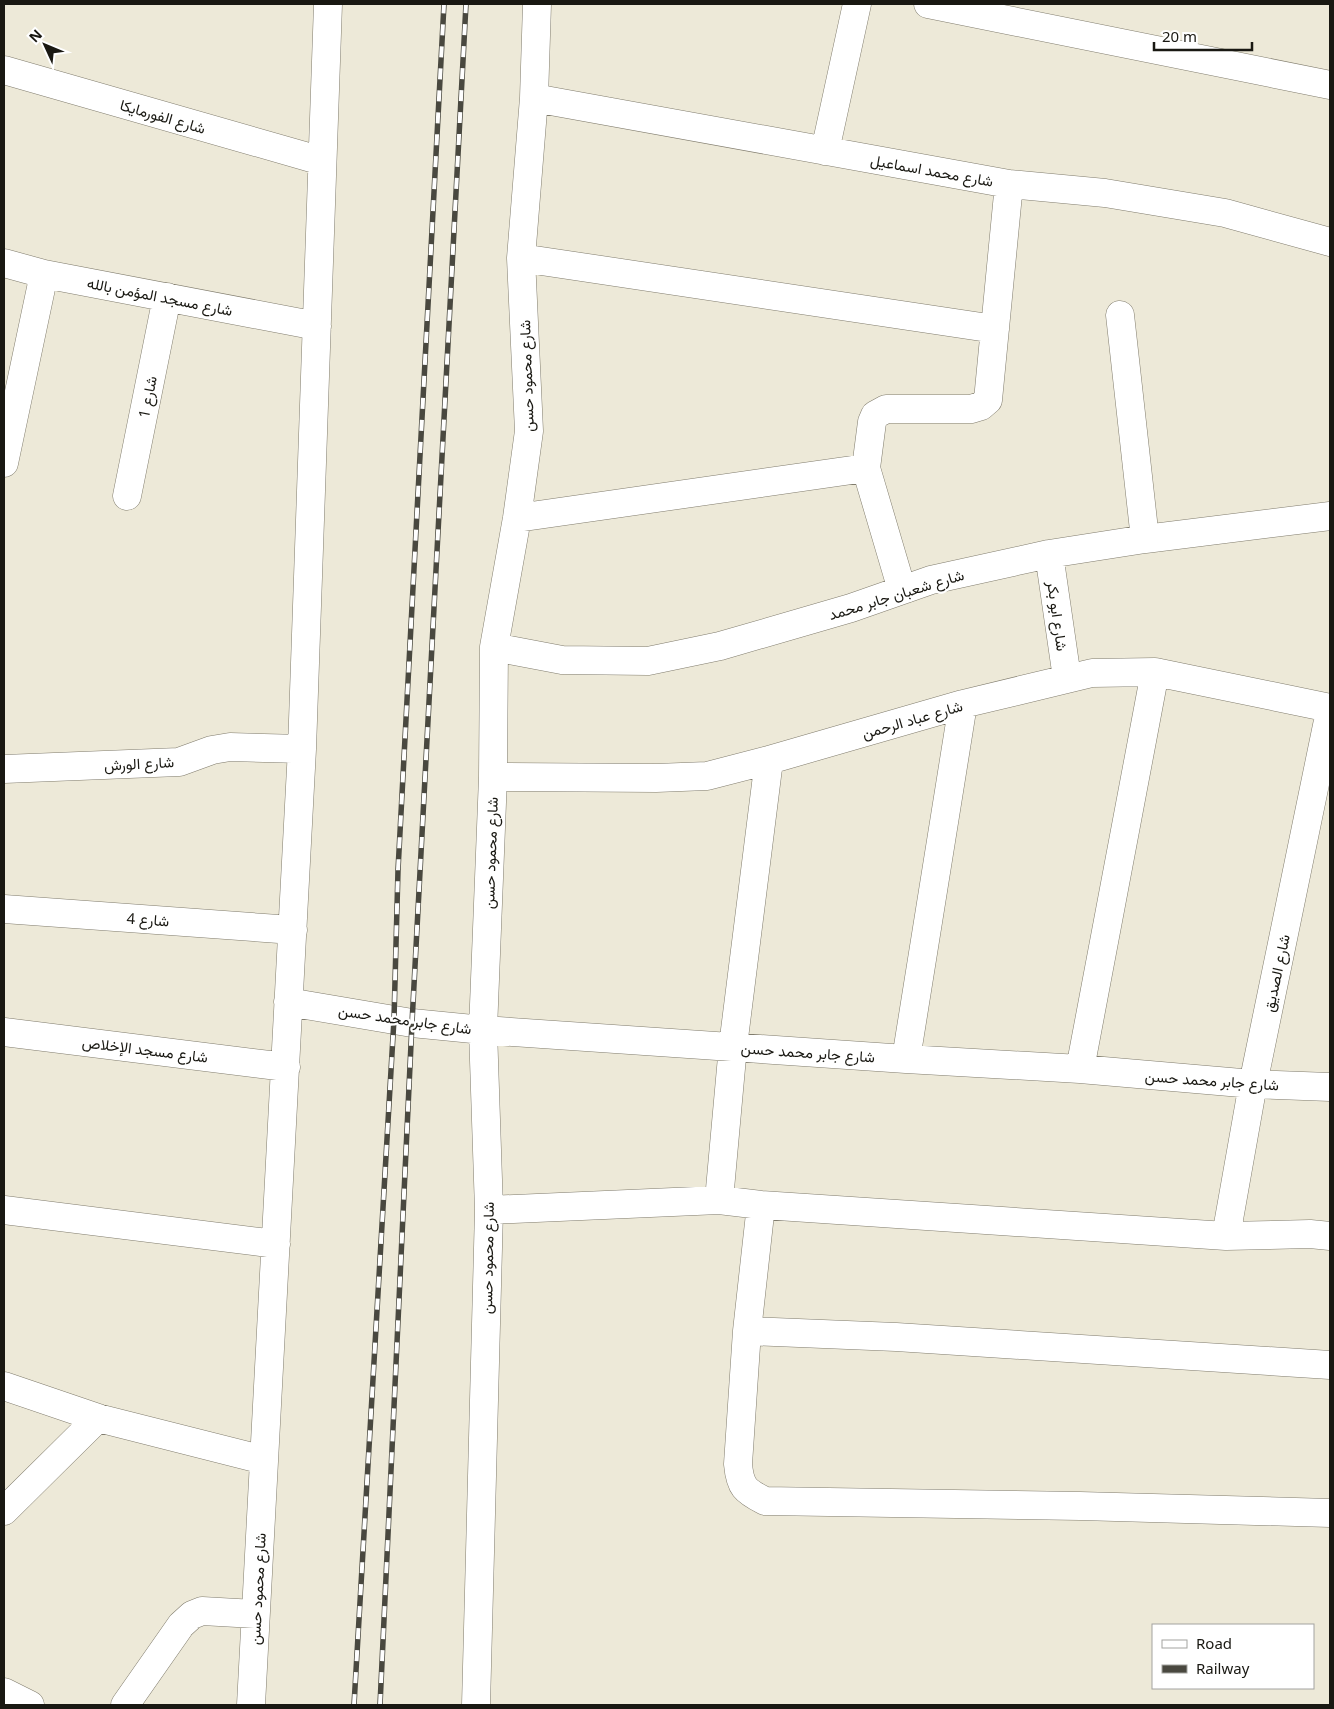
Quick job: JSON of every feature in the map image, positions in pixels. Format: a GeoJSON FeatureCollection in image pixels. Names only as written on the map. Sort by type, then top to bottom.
{"type":"FeatureCollection","features":[{"type":"Feature","properties":{"kind":"street","name":"شارع محمود حسن"},"geometry":{"type":"LineString","coordinates":[[251,1705],[302,750],[328,4]]}},
{"type":"Feature","properties":{"kind":"street","name":"شارع محمود حسن"},"geometry":{"type":"LineString","coordinates":[[476,1705],[488,1210],[483,1030],[492,777],[494,647],[517,518],[529,431],[521,258],[534,98],[537,4]]}},
{"type":"Feature","properties":{"kind":"street"},"geometry":{"type":"LineString","coordinates":[[825,151],[857,4]]}},
{"type":"Feature","properties":{"kind":"street"},"geometry":{"type":"LineString","coordinates":[[928,4],[1330,85]]}},
{"type":"Feature","properties":{"kind":"street","name":"شارع الفورمايكا"},"geometry":{"type":"LineString","coordinates":[[4,70],[322,161]]}},
{"type":"Feature","properties":{"kind":"street","name":"شارع محمد اسماعيل"},"geometry":{"type":"LineString","coordinates":[[534,98],[1009,184],[1104,193],[1225,213],[1330,242]]}},
{"type":"Feature","properties":{"kind":"street"},"geometry":{"type":"LineString","coordinates":[[902,590],[866,468],[872,422],[875,415],[886,409],[971,409],[981,406],[988,400],[1009,184]]}},
{"type":"Feature","properties":{"kind":"street"},"geometry":{"type":"LineString","coordinates":[[521,258],[994,329]]}},
{"type":"Feature","properties":{"kind":"street","name":"شارع مسجد المؤمن بالله"},"geometry":{"type":"LineString","coordinates":[[4,263],[44,274],[318,326]]}},
{"type":"Feature","properties":{"kind":"street"},"geometry":{"type":"LineString","coordinates":[[4,462],[44,274]]}},
{"type":"Feature","properties":{"kind":"street","name":"شارع 1"},"geometry":{"type":"LineString","coordinates":[[127,496],[167,297]]}},
{"type":"Feature","properties":{"kind":"street"},"geometry":{"type":"LineString","coordinates":[[1120,315],[1144,539]]}},
{"type":"Feature","properties":{"kind":"street"},"geometry":{"type":"LineString","coordinates":[[517,518],[866,468]]}},
{"type":"Feature","properties":{"kind":"street","name":"شارع شعبان جابر محمد"},"geometry":{"type":"LineString","coordinates":[[494,647],[562,660],[648,661],[720,646],[851,608],[931,580],[1048,554],[1144,539],[1330,516]]}},
{"type":"Feature","properties":{"kind":"street","name":"شارع ابو بكر"},"geometry":{"type":"LineString","coordinates":[[1048,554],[1067,678]]}},
{"type":"Feature","properties":{"kind":"street"},"geometry":{"type":"LineString","coordinates":[[1080,1069],[1155,672]]}},
{"type":"Feature","properties":{"kind":"street","name":"شارع عباد الرحمن"},"geometry":{"type":"LineString","coordinates":[[492,777],[684,778],[707,776],[964,704],[1092,673],[1155,672],[1330,709]]}},
{"type":"Feature","properties":{"kind":"street"},"geometry":{"type":"LineString","coordinates":[[906,1060],[964,704]]}},
{"type":"Feature","properties":{"kind":"street","name":"شارع الصديق"},"geometry":{"type":"LineString","coordinates":[[1226,1236],[1252,1084],[1330,709]]}},
{"type":"Feature","properties":{"kind":"street","name":"شارع الورش"},"geometry":{"type":"LineString","coordinates":[[4,769],[179,762],[212,750],[230,747],[302,750]]}},
{"type":"Feature","properties":{"kind":"street"},"geometry":{"type":"LineString","coordinates":[[719,1200],[733,1046],[769,760]]}},
{"type":"Feature","properties":{"kind":"street","name":"شارع 4"},"geometry":{"type":"LineString","coordinates":[[4,909],[293,930]]}},
{"type":"Feature","properties":{"kind":"street","name":"شارع جابر محمد حسن"},"geometry":{"type":"LineString","coordinates":[[288,1002],[412,1022],[483,1030],[733,1046],[906,1060],[1080,1069],[1252,1084],[1330,1087]]}},
{"type":"Feature","properties":{"kind":"street","name":"شارع مسجد الإخلاص"},"geometry":{"type":"LineString","coordinates":[[4,1032],[286,1067]]}},
{"type":"Feature","properties":{"kind":"street"},"geometry":{"type":"LineString","coordinates":[[488,1210],[719,1200],[761,1205],[1226,1236],[1310,1234],[1330,1236]]}},
{"type":"Feature","properties":{"kind":"street"},"geometry":{"type":"LineString","coordinates":[[761,1205],[747,1331],[738,1464],[739,1479],[747,1492],[765,1501],[1080,1506],[1330,1513]]}},
{"type":"Feature","properties":{"kind":"street"},"geometry":{"type":"LineString","coordinates":[[4,1210],[276,1244]]}},
{"type":"Feature","properties":{"kind":"street"},"geometry":{"type":"LineString","coordinates":[[747,1331],[896,1337],[1330,1365]]}},
{"type":"Feature","properties":{"kind":"street"},"geometry":{"type":"LineString","coordinates":[[4,1386],[98,1418],[264,1460]]}},
{"type":"Feature","properties":{"kind":"street"},"geometry":{"type":"LineString","coordinates":[[4,1511],[98,1418]]}},
{"type":"Feature","properties":{"kind":"street"},"geometry":{"type":"LineString","coordinates":[[125,1705],[181,1625],[192,1615],[202,1611],[255,1614]]}},
{"type":"Feature","properties":{"kind":"street"},"geometry":{"type":"LineString","coordinates":[[4,1692],[30,1705]]}},
{"type":"Feature","properties":{"kind":"railway"},"geometry":{"type":"LineString","coordinates":[[354,1705],[394,1019],[398,870],[444,4]]}},
{"type":"Feature","properties":{"kind":"railway"},"geometry":{"type":"LineString","coordinates":[[380,1705],[412,1023],[466,4]]}}]}
